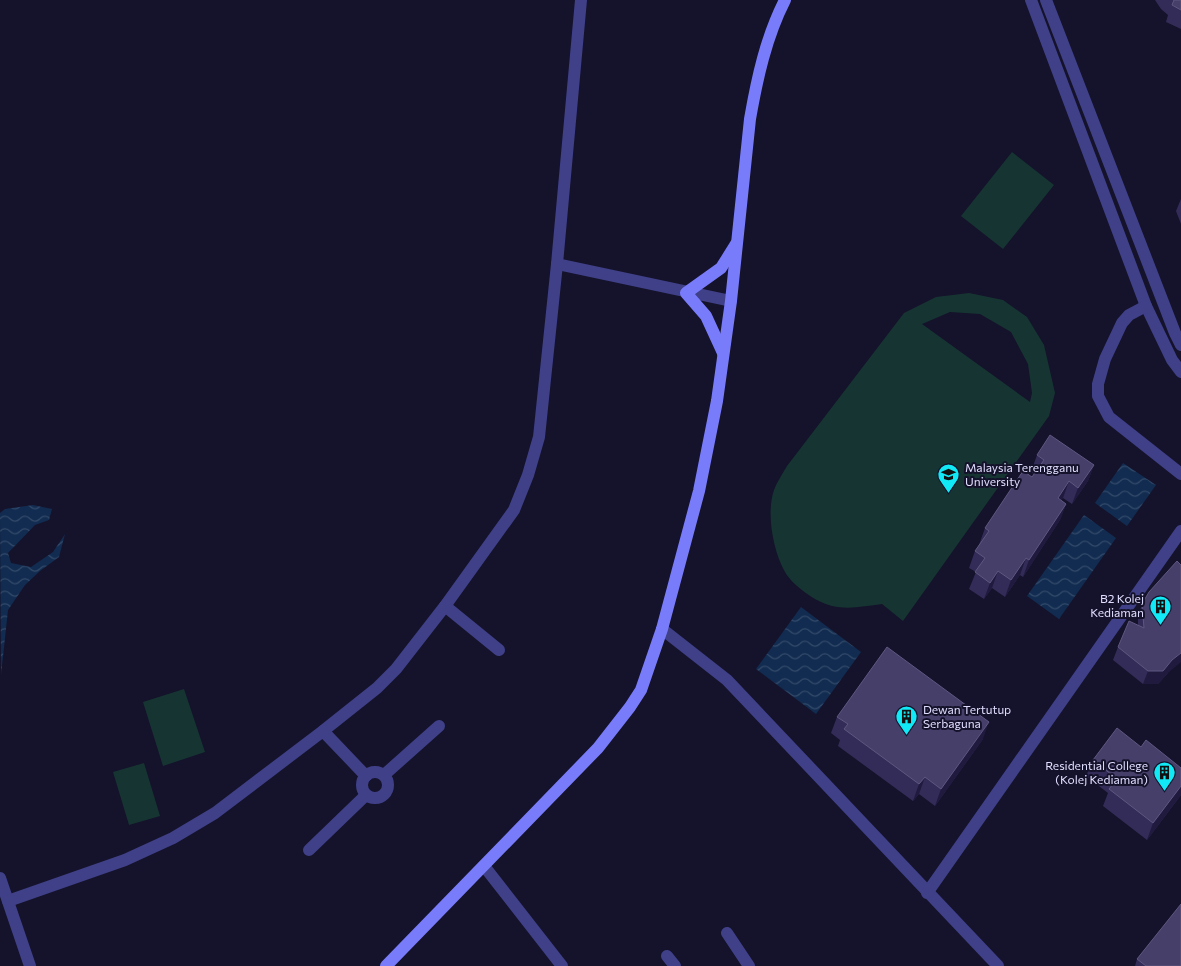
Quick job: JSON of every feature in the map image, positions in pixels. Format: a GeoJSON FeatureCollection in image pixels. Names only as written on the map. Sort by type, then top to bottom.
{"type":"FeatureCollection","features":[{"type":"Feature","properties":{"kind":"main road"},"geometry":{"type":"LineString","coordinates":[[386,966],[598,748],[641,690],[662,629],[699,492],[724,356],[750,119],[757,81],[767,47],[785,0]]}},
{"type":"Feature","properties":{"kind":"main road"},"geometry":{"type":"LineString","coordinates":[[724,356],[706,316],[686,292],[721,268],[738,242]]}},
{"type":"Feature","properties":{"kind":"street"},"geometry":{"type":"LineString","coordinates":[[8,902],[125,860],[173,838],[215,813],[323,732],[377,688],[396,669],[445,606],[514,510],[528,475],[539,437],[581,0]]}},
{"type":"Feature","properties":{"kind":"street"},"geometry":{"type":"LineString","coordinates":[[1026,0],[1037,17]]}},
{"type":"Feature","properties":{"kind":"street"},"geometry":{"type":"LineString","coordinates":[[1031,0],[1146,306],[1172,360],[1181,372]]}},
{"type":"Feature","properties":{"kind":"street"},"geometry":{"type":"LineString","coordinates":[[1046,0],[1181,345]]}},
{"type":"Feature","properties":{"kind":"street"},"geometry":{"type":"LineString","coordinates":[[557,264],[731,301]]}},
{"type":"Feature","properties":{"kind":"street"},"geometry":{"type":"LineString","coordinates":[[1146,306],[1129,315],[1122,323],[1107,355],[1098,384],[1098,396],[1109,417],[1181,474]]}},
{"type":"Feature","properties":{"kind":"street"},"geometry":{"type":"LineString","coordinates":[[927,893],[1181,530]]}},
{"type":"Feature","properties":{"kind":"street"},"geometry":{"type":"LineString","coordinates":[[445,606],[499,650]]}},
{"type":"Feature","properties":{"kind":"street"},"geometry":{"type":"LineString","coordinates":[[662,629],[727,680],[998,966]]}},
{"type":"Feature","properties":{"kind":"street"},"geometry":{"type":"LineString","coordinates":[[384,776],[439,726]]}},
{"type":"Feature","properties":{"kind":"street"},"geometry":{"type":"LineString","coordinates":[[323,732],[366,776]]}},
{"type":"Feature","properties":{"kind":"street"},"geometry":{"type":"LineString","coordinates":[[375,772],[384,776],[388,785],[385,794],[376,798],[366,795],[362,785],[366,776],[375,772]]}},
{"type":"Feature","properties":{"kind":"street"},"geometry":{"type":"LineString","coordinates":[[309,850],[366,795]]}},
{"type":"Feature","properties":{"kind":"street"},"geometry":{"type":"LineString","coordinates":[[484,866],[562,966]]}},
{"type":"Feature","properties":{"kind":"street"},"geometry":{"type":"LineString","coordinates":[[0,878],[30,966]]}},
{"type":"Feature","properties":{"kind":"street"},"geometry":{"type":"LineString","coordinates":[[727,933],[749,966]]}},
{"type":"Feature","properties":{"kind":"green space"},"geometry":{"type":"Polygon","coordinates":[[[1012,152],[1054,185],[1003,249],[961,216],[1012,152]]]}},
{"type":"Feature","properties":{"kind":"green space"},"geometry":{"type":"Polygon","coordinates":[[[969,293],[1003,300],[1027,317],[1044,345],[1055,393],[1049,416],[903,621],[882,604],[845,608],[826,604],[799,588],[785,572],[777,554],[772,532],[771,510],[774,490],[787,466],[904,313],[936,297],[969,293]],[[950,312],[922,324],[1030,402],[1032,393],[1028,364],[1011,332],[980,314],[950,312]]]}},
{"type":"Feature","properties":{"kind":"green space"},"geometry":{"type":"Polygon","coordinates":[[[184,689],[205,752],[163,766],[143,702],[184,689]]]}},
{"type":"Feature","properties":{"kind":"green space"},"geometry":{"type":"Polygon","coordinates":[[[144,763],[160,816],[129,825],[113,772],[144,763]]]}},
{"type":"Feature","properties":{"kind":"water"},"geometry":{"type":"Polygon","coordinates":[[[1123,463],[1156,485],[1127,526],[1095,503],[1123,463]]]}},
{"type":"Feature","properties":{"kind":"water"},"geometry":{"type":"Polygon","coordinates":[[[33,505],[52,509],[49,520],[35,525],[8,553],[11,563],[31,567],[53,552],[65,534],[59,557],[25,585],[8,610],[1,675],[0,513],[5,509],[33,505]]]}},
{"type":"Feature","properties":{"kind":"water"},"geometry":{"type":"Polygon","coordinates":[[[1084,515],[1116,538],[1059,619],[1027,596],[1084,515]]]}},
{"type":"Feature","properties":{"kind":"water"},"geometry":{"type":"Polygon","coordinates":[[[801,607],[861,652],[816,714],[756,669],[801,607]]]}},
{"type":"Feature","properties":{"kind":"building"},"geometry":{"type":"Polygon","coordinates":[[[1174,0],[1181,0],[1181,10],[1172,5],[1174,0]]]}},
{"type":"Feature","properties":{"kind":"building"},"geometry":{"type":"Polygon","coordinates":[[[1050,435],[1094,465],[1078,488],[1069,481],[1058,498],[1066,504],[1029,560],[1026,558],[1011,580],[998,571],[990,583],[975,572],[985,558],[975,551],[989,531],[985,528],[1023,471],[1032,477],[1044,460],[1037,455],[1050,435]]]}},
{"type":"Feature","properties":{"kind":"building","name":"B2 Kolej Kediaman"},"geometry":{"type":"Polygon","coordinates":[[[1177,561],[1181,565],[1181,653],[1163,671],[1148,671],[1118,647],[1129,621],[1144,628],[1142,604],[1149,592],[1177,561]]]}},
{"type":"Feature","properties":{"kind":"building","name":"Dewan Tertutup Serbaguna"},"geometry":{"type":"Polygon","coordinates":[[[887,647],[989,722],[941,789],[925,777],[919,784],[844,729],[848,724],[837,717],[887,647]]]}},
{"type":"Feature","properties":{"kind":"building"},"geometry":{"type":"Polygon","coordinates":[[[1117,728],[1141,747],[1146,740],[1181,768],[1181,786],[1153,823],[1109,789],[1117,779],[1093,760],[1117,728]]]}},
{"type":"Feature","properties":{"kind":"building"},"geometry":{"type":"Polygon","coordinates":[[[1181,904],[1181,966],[1146,966],[1137,959],[1181,904]]]}},
{"type":"Feature","properties":{"kind":"place","name":"Malaysia Terengganu University"},"geometry":{"type":"Point","coordinates":[949,494]}},
{"type":"Feature","properties":{"kind":"place","name":"B2 Kolej Kediaman"},"geometry":{"type":"Point","coordinates":[1160,625]}},
{"type":"Feature","properties":{"kind":"place","name":"Dewan Tertutup Serbaguna"},"geometry":{"type":"Point","coordinates":[907,736]}},
{"type":"Feature","properties":{"kind":"place","name":"Residential College (Kolej Kediaman)"},"geometry":{"type":"Point","coordinates":[1164,792]}}]}
